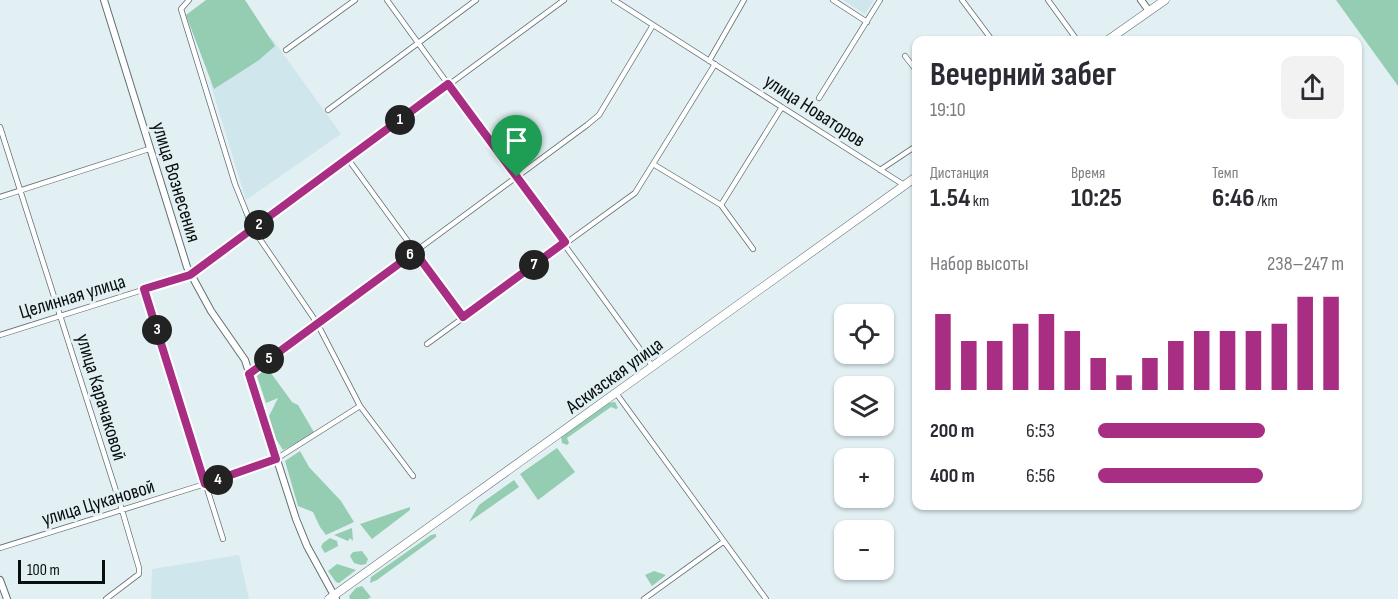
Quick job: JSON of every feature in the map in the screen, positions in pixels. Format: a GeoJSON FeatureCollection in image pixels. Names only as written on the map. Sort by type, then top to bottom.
{"type":"FeatureCollection","features":[{"type":"Feature","properties":{"kind":"main road"},"geometry":{"type":"LineString","coordinates":[[1114,36],[1164,0]]}},
{"type":"Feature","properties":{"kind":"main road","name":"Аскизская улица"},"geometry":{"type":"LineString","coordinates":[[333,598],[912,180]]}},
{"type":"Feature","properties":{"kind":"street","name":"улица Вознесения"},"geometry":{"type":"LineString","coordinates":[[104,0],[149,150],[190,275],[211,312],[245,360],[276,459],[308,546],[333,598]]}},
{"type":"Feature","properties":{"kind":"street"},"geometry":{"type":"LineString","coordinates":[[189,0],[181,9],[235,184],[253,229],[317,323],[360,406],[413,476]]}},
{"type":"Feature","properties":{"kind":"street"},"geometry":{"type":"LineString","coordinates":[[286,50],[355,0]]}},
{"type":"Feature","properties":{"kind":"street"},"geometry":{"type":"LineString","coordinates":[[387,0],[565,242],[653,367]]}},
{"type":"Feature","properties":{"kind":"street"},"geometry":{"type":"LineString","coordinates":[[328,110],[476,0]]}},
{"type":"Feature","properties":{"kind":"street","name":"Целинная улица"},"geometry":{"type":"LineString","coordinates":[[0,335],[190,275],[564,0]]}},
{"type":"Feature","properties":{"kind":"street","name":"улица Новаторов"},"geometry":{"type":"LineString","coordinates":[[614,0],[904,185]]}},
{"type":"Feature","properties":{"kind":"street"},"geometry":{"type":"LineString","coordinates":[[709,61],[744,0]]}},
{"type":"Feature","properties":{"kind":"street"},"geometry":{"type":"LineString","coordinates":[[833,0],[867,22]]}},
{"type":"Feature","properties":{"kind":"street"},"geometry":{"type":"LineString","coordinates":[[819,98],[880,0]]}},
{"type":"Feature","properties":{"kind":"street"},"geometry":{"type":"LineString","coordinates":[[962,0],[989,36]]}},
{"type":"Feature","properties":{"kind":"street"},"geometry":{"type":"LineString","coordinates":[[1048,0],[1074,36]]}},
{"type":"Feature","properties":{"kind":"street"},"geometry":{"type":"LineString","coordinates":[[1142,0],[1149,11]]}},
{"type":"Feature","properties":{"kind":"street"},"geometry":{"type":"LineString","coordinates":[[249,374],[599,115],[653,25]]}},
{"type":"Feature","properties":{"kind":"street"},"geometry":{"type":"LineString","coordinates":[[905,56],[912,65]]}},
{"type":"Feature","properties":{"kind":"street"},"geometry":{"type":"LineString","coordinates":[[427,344],[565,242],[621,205],[634,193],[715,64]]}},
{"type":"Feature","properties":{"kind":"street"},"geometry":{"type":"LineString","coordinates":[[721,205],[782,107]]}},
{"type":"Feature","properties":{"kind":"street","name":"улица Карачаковой"},"geometry":{"type":"LineString","coordinates":[[0,127],[122,510],[139,573],[106,599]]}},
{"type":"Feature","properties":{"kind":"street"},"geometry":{"type":"LineString","coordinates":[[880,170],[912,149]]}},
{"type":"Feature","properties":{"kind":"street"},"geometry":{"type":"LineString","coordinates":[[0,197],[149,150]]}},
{"type":"Feature","properties":{"kind":"street"},"geometry":{"type":"LineString","coordinates":[[348,159],[463,317]]}},
{"type":"Feature","properties":{"kind":"street"},"geometry":{"type":"LineString","coordinates":[[653,164],[721,205],[753,249]]}},
{"type":"Feature","properties":{"kind":"street"},"geometry":{"type":"LineString","coordinates":[[144,289],[223,540]]}},
{"type":"Feature","properties":{"kind":"street"},"geometry":{"type":"LineString","coordinates":[[616,393],[766,599]]}},
{"type":"Feature","properties":{"kind":"street","name":"улица Цукановой"},"geometry":{"type":"LineString","coordinates":[[0,548],[205,484],[276,459],[360,406]]}},
{"type":"Feature","properties":{"kind":"street"},"geometry":{"type":"LineString","coordinates":[[644,599],[723,542]]}},
{"type":"Feature","properties":{"kind":"street"},"geometry":{"type":"LineString","coordinates":[[0,580],[7,599]]}},
{"type":"Feature","properties":{"kind":"shaded area"},"geometry":{"type":"Polygon","coordinates":[[[843,0],[874,0],[865,14],[843,0]]]}},
{"type":"Feature","properties":{"kind":"shaded area"},"geometry":{"type":"Polygon","coordinates":[[[271,37],[341,134],[246,200],[210,82],[271,37]]]}},
{"type":"Feature","properties":{"kind":"shaded area"},"geometry":{"type":"Polygon","coordinates":[[[239,555],[249,599],[151,599],[152,569],[239,555]]]}},
{"type":"Feature","properties":{"kind":"green space"},"geometry":{"type":"Polygon","coordinates":[[[206,0],[245,0],[275,46],[259,60],[214,89],[186,15],[206,0]]]}},
{"type":"Feature","properties":{"kind":"green space"},"geometry":{"type":"Polygon","coordinates":[[[1336,0],[1398,0],[1398,86],[1362,36],[1336,0]]]}},
{"type":"Feature","properties":{"kind":"green space"},"geometry":{"type":"Polygon","coordinates":[[[268,369],[292,402],[298,405],[315,434],[283,450],[276,439],[269,416],[278,398],[266,403],[257,376],[261,370],[268,369]]]}},
{"type":"Feature","properties":{"kind":"green space"},"geometry":{"type":"Polygon","coordinates":[[[615,402],[618,408],[611,407],[567,438],[569,443],[567,445],[562,443],[561,437],[608,403],[615,402]]]}},
{"type":"Feature","properties":{"kind":"green space"},"geometry":{"type":"Polygon","coordinates":[[[557,448],[575,472],[538,500],[520,474],[557,448]]]}},
{"type":"Feature","properties":{"kind":"green space"},"geometry":{"type":"Polygon","coordinates":[[[300,451],[309,467],[341,501],[354,522],[326,535],[313,512],[298,506],[285,461],[300,451]]]}},
{"type":"Feature","properties":{"kind":"green space"},"geometry":{"type":"Polygon","coordinates":[[[514,480],[519,487],[469,522],[479,505],[514,480]]]}},
{"type":"Feature","properties":{"kind":"green space"},"geometry":{"type":"Polygon","coordinates":[[[410,507],[410,510],[372,539],[360,524],[410,507]]]}},
{"type":"Feature","properties":{"kind":"green space"},"geometry":{"type":"Polygon","coordinates":[[[352,528],[353,541],[350,538],[348,541],[334,535],[352,528]]]}},
{"type":"Feature","properties":{"kind":"green space"},"geometry":{"type":"Polygon","coordinates":[[[436,534],[436,537],[370,583],[371,577],[431,535],[436,534]]]}},
{"type":"Feature","properties":{"kind":"green space"},"geometry":{"type":"Polygon","coordinates":[[[330,538],[337,541],[338,546],[325,553],[321,547],[330,538]]]}},
{"type":"Feature","properties":{"kind":"green space"},"geometry":{"type":"Polygon","coordinates":[[[362,551],[368,559],[366,564],[354,563],[350,556],[353,552],[362,551]]]}},
{"type":"Feature","properties":{"kind":"green space"},"geometry":{"type":"Polygon","coordinates":[[[337,564],[356,570],[339,583],[328,571],[337,564]]]}},
{"type":"Feature","properties":{"kind":"green space"},"geometry":{"type":"Polygon","coordinates":[[[654,571],[666,575],[652,586],[645,575],[654,571]]]}},
{"type":"Feature","properties":{"kind":"green space"},"geometry":{"type":"Polygon","coordinates":[[[362,586],[371,597],[350,599],[349,596],[356,588],[362,586]]]}},
{"type":"Feature","properties":{"kind":"route"},"geometry":{"type":"LineString","coordinates":[[448,84],[517,177],[565,242],[463,317],[415,252],[249,374],[276,459],[205,484],[144,289],[190,275],[448,84]]}}]}
